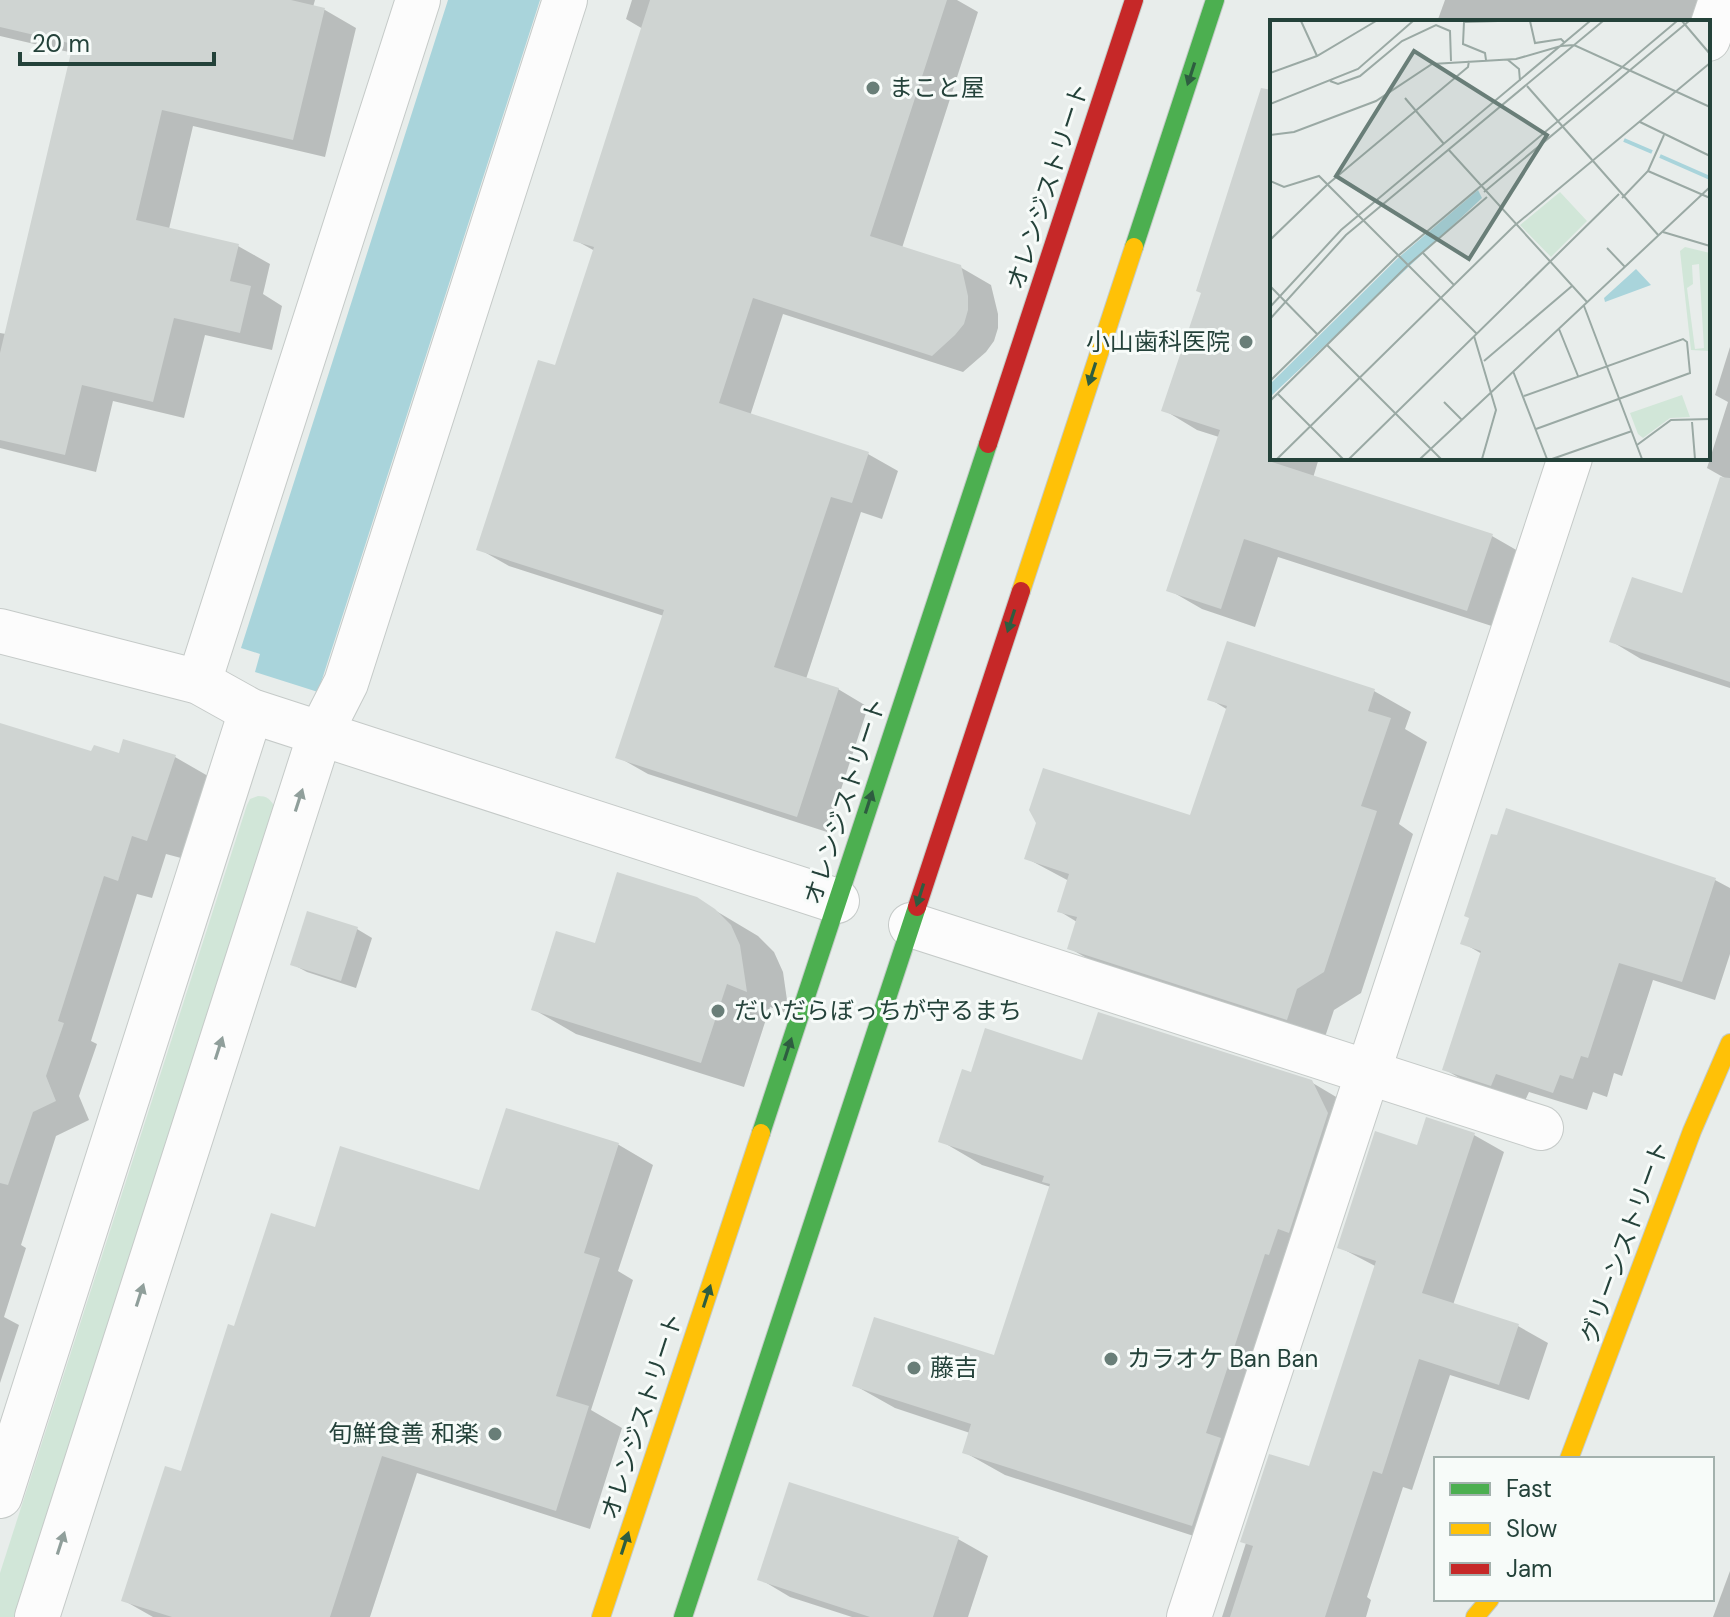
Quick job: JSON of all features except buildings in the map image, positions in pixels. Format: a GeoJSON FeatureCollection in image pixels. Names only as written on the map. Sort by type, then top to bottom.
{"type":"FeatureCollection","features":[{"type":"Feature","properties":{"kind":"street"},"geometry":{"type":"LineString","coordinates":[[199,682],[418,0]]}},
{"type":"Feature","properties":{"kind":"street"},"geometry":{"type":"LineString","coordinates":[[37,1617],[320,734],[346,683],[565,0]]}},
{"type":"Feature","properties":{"kind":"street","name":"オレンジストリート"},"geometry":{"type":"LineString","coordinates":[[601,1617],[1134,0]]}},
{"type":"Feature","properties":{"kind":"street"},"geometry":{"type":"LineString","coordinates":[[683,1617],[1215,0]]}},
{"type":"Feature","properties":{"kind":"street"},"geometry":{"type":"LineString","coordinates":[[1710,33],[1721,0]]}},
{"type":"Feature","properties":{"kind":"street"},"geometry":{"type":"LineString","coordinates":[[1189,1617],[1569,460]]}},
{"type":"Feature","properties":{"kind":"street"},"geometry":{"type":"LineString","coordinates":[[0,631],[199,682],[251,711],[837,901]]}},
{"type":"Feature","properties":{"kind":"street"},"geometry":{"type":"LineString","coordinates":[[0,1496],[251,711]]}},
{"type":"Feature","properties":{"kind":"street"},"geometry":{"type":"LineString","coordinates":[[911,925],[1541,1128]]}},
{"type":"Feature","properties":{"kind":"street","name":"グリーンストリート"},"geometry":{"type":"LineString","coordinates":[[1570,1457],[1692,1131],[1730,1043]]}},
{"type":"Feature","properties":{"kind":"street"},"geometry":{"type":"LineString","coordinates":[[1475,1617],[1488,1601]]}},
{"type":"Feature","properties":{"kind":"green space"},"geometry":{"type":"Polygon","coordinates":[[[258,796],[268,798],[275,807],[17,1617],[0,1617],[0,1573],[247,805],[250,799],[258,796]]]}},
{"type":"Feature","properties":{"kind":"water"},"geometry":{"type":"Polygon","coordinates":[[[448,0],[540,0],[318,692],[255,672],[260,654],[241,648],[448,0]]]}},
{"type":"Feature","properties":{"kind":"traffic: fast"},"geometry":{"type":"LineString","coordinates":[[1134,247],[1215,0]]}},
{"type":"Feature","properties":{"kind":"traffic: fast"},"geometry":{"type":"LineString","coordinates":[[761,1133],[988,444]]}},
{"type":"Feature","properties":{"kind":"traffic: fast"},"geometry":{"type":"LineString","coordinates":[[683,1617],[917,907]]}},
{"type":"Feature","properties":{"kind":"traffic: slow"},"geometry":{"type":"LineString","coordinates":[[1021,591],[1134,247]]}},
{"type":"Feature","properties":{"kind":"traffic: slow"},"geometry":{"type":"LineString","coordinates":[[1570,1457],[1692,1131],[1730,1043]]}},
{"type":"Feature","properties":{"kind":"traffic: slow"},"geometry":{"type":"LineString","coordinates":[[601,1617],[761,1133]]}},
{"type":"Feature","properties":{"kind":"traffic: slow"},"geometry":{"type":"LineString","coordinates":[[1475,1617],[1488,1601]]}},
{"type":"Feature","properties":{"kind":"traffic: jam"},"geometry":{"type":"LineString","coordinates":[[988,444],[1134,0]]}},
{"type":"Feature","properties":{"kind":"traffic: jam"},"geometry":{"type":"LineString","coordinates":[[917,907],[1021,591]]}},
{"type":"Feature","properties":{"kind":"place","name":"まこと屋"},"geometry":{"type":"Point","coordinates":[873,88]}},
{"type":"Feature","properties":{"kind":"place","name":"小山歯科医院"},"geometry":{"type":"Point","coordinates":[1246,342]}},
{"type":"Feature","properties":{"kind":"place","name":"だいだらぼっちが守るまち"},"geometry":{"type":"Point","coordinates":[718,1011]}},
{"type":"Feature","properties":{"kind":"place","name":"カラオケ Ban Ban"},"geometry":{"type":"Point","coordinates":[1111,1359]}},
{"type":"Feature","properties":{"kind":"place","name":"藤吉"},"geometry":{"type":"Point","coordinates":[914,1368]}},
{"type":"Feature","properties":{"kind":"place","name":"旬鮮食善 和楽"},"geometry":{"type":"Point","coordinates":[495,1434]}}]}
